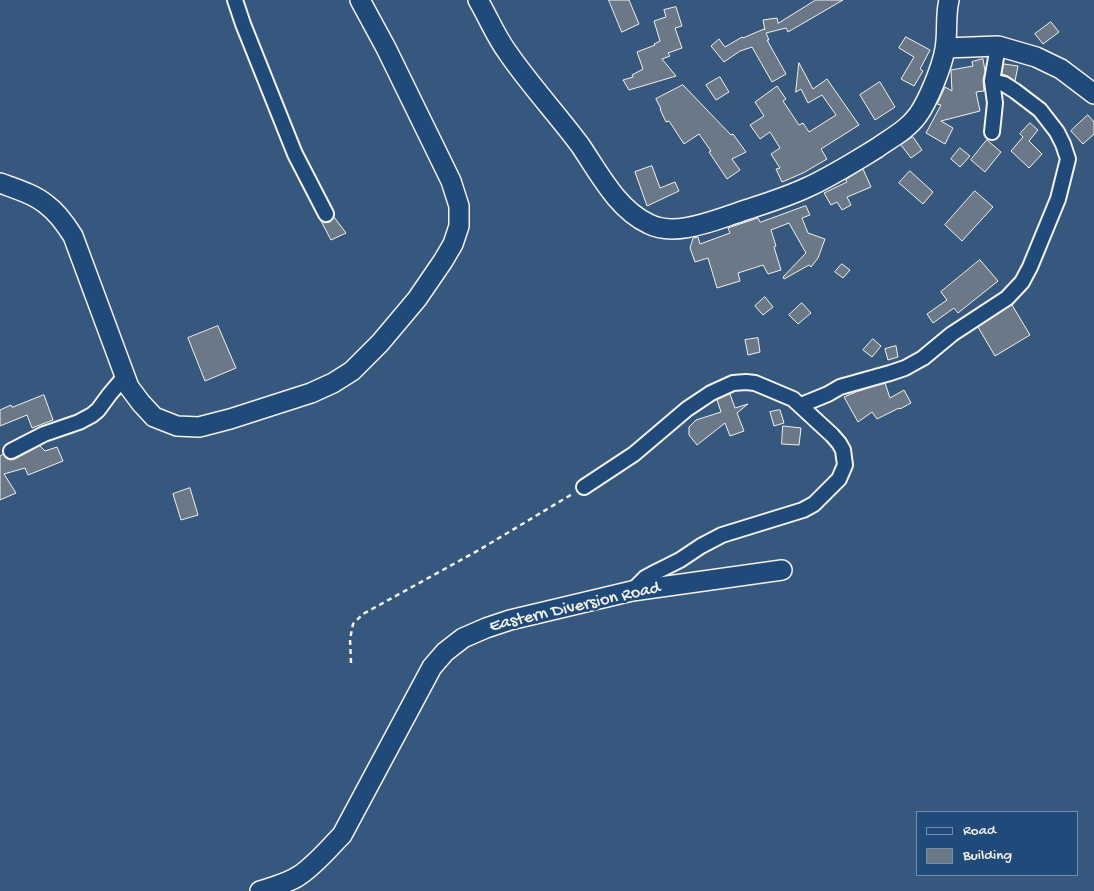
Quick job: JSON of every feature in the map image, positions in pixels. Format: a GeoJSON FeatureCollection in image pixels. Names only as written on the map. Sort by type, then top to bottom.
{"type":"FeatureCollection","features":[{"type":"Feature","properties":{"kind":"main road"},"geometry":{"type":"LineString","coordinates":[[0,183],[20,190],[48,205],[73,236],[129,387],[141,404],[154,417],[177,426],[199,427],[311,393],[333,384],[352,371],[373,350],[417,298],[453,244],[459,226],[459,206],[451,181],[386,48],[360,0]]}},
{"type":"Feature","properties":{"kind":"main road"},"geometry":{"type":"LineString","coordinates":[[478,0],[506,51],[579,144],[611,191],[636,218],[650,226],[667,228],[683,228],[701,224],[787,196],[845,168],[902,131],[919,114],[927,100],[942,63],[946,48],[949,0]]}},
{"type":"Feature","properties":{"kind":"main road"},"geometry":{"type":"LineString","coordinates":[[946,48],[998,46],[1036,57],[1061,69],[1094,94]]}},
{"type":"Feature","properties":{"kind":"main road","name":"Eastern Diversion Road"},"geometry":{"type":"LineString","coordinates":[[260,891],[299,876],[342,835],[432,667],[445,652],[463,638],[486,628],[557,608],[632,591],[782,570]]}},
{"type":"Feature","properties":{"kind":"street"},"geometry":{"type":"LineString","coordinates":[[235,0],[246,33],[295,154],[326,214]]}},
{"type":"Feature","properties":{"kind":"street"},"geometry":{"type":"LineString","coordinates":[[992,132],[995,103],[992,81],[998,46]]}},
{"type":"Feature","properties":{"kind":"street"},"geometry":{"type":"LineString","coordinates":[[800,405],[840,387],[905,368],[923,358],[952,334],[1007,298],[1022,282],[1058,199],[1068,159],[1064,144],[1040,110],[1004,84],[992,81]]}},
{"type":"Feature","properties":{"kind":"street"},"geometry":{"type":"LineString","coordinates":[[11,451],[44,434],[79,422],[92,415],[125,376]]}},
{"type":"Feature","properties":{"kind":"street"},"geometry":{"type":"LineString","coordinates":[[584,487],[634,454],[687,409],[711,393],[733,383],[746,382],[755,384],[792,399],[832,435],[843,450],[845,465],[839,479],[821,498],[803,510],[722,536],[701,546],[680,560],[645,578],[632,591]]}},
{"type":"Feature","properties":{"kind":"path"},"geometry":{"type":"LineString","coordinates":[[351,663],[350,639],[353,624],[364,614],[479,550],[584,487]]}},
{"type":"Feature","properties":{"kind":"building"},"geometry":{"type":"Polygon","coordinates":[[[609,0],[629,0],[639,24],[622,32],[609,0]]]}},
{"type":"Feature","properties":{"kind":"building"},"geometry":{"type":"Polygon","coordinates":[[[816,0],[843,0],[788,32],[786,28],[766,33],[769,40],[767,40],[786,74],[772,82],[752,47],[740,51],[724,62],[711,46],[719,39],[725,47],[742,37],[765,30],[763,20],[777,18],[778,23],[816,0]]]}},
{"type":"Feature","properties":{"kind":"building"},"geometry":{"type":"Polygon","coordinates":[[[676,7],[682,26],[675,28],[682,48],[668,53],[670,56],[662,59],[676,76],[629,90],[623,80],[633,77],[632,75],[643,69],[637,52],[660,41],[654,21],[666,17],[664,10],[676,7]]]}},
{"type":"Feature","properties":{"kind":"building"},"geometry":{"type":"Polygon","coordinates":[[[1051,22],[1059,32],[1043,44],[1035,34],[1051,22]]]}},
{"type":"Feature","properties":{"kind":"building"},"geometry":{"type":"Polygon","coordinates":[[[906,37],[930,50],[920,69],[923,71],[914,86],[901,79],[914,57],[899,48],[906,37]]]}},
{"type":"Feature","properties":{"kind":"building"},"geometry":{"type":"Polygon","coordinates":[[[983,59],[985,71],[983,80],[984,91],[976,92],[980,111],[941,121],[953,128],[945,144],[926,133],[941,105],[937,104],[945,87],[952,91],[951,70],[973,66],[972,62],[983,59]]]}},
{"type":"Feature","properties":{"kind":"building"},"geometry":{"type":"Polygon","coordinates":[[[799,63],[813,89],[827,79],[859,125],[821,149],[827,159],[803,173],[782,182],[776,169],[780,168],[771,154],[780,148],[770,132],[760,139],[750,125],[764,116],[755,102],[777,86],[786,99],[783,101],[799,125],[803,123],[809,132],[836,115],[822,95],[808,103],[801,89],[796,92],[799,63]]]}},
{"type":"Feature","properties":{"kind":"building"},"geometry":{"type":"Polygon","coordinates":[[[1004,64],[1018,66],[1015,81],[1002,74],[1004,64]]]}},
{"type":"Feature","properties":{"kind":"building"},"geometry":{"type":"Polygon","coordinates":[[[720,77],[729,92],[716,100],[706,85],[720,77]]]}},
{"type":"Feature","properties":{"kind":"building"},"geometry":{"type":"Polygon","coordinates":[[[880,82],[895,107],[875,120],[860,95],[880,82]]]}},
{"type":"Feature","properties":{"kind":"building"},"geometry":{"type":"Polygon","coordinates":[[[683,85],[731,135],[733,134],[746,152],[732,159],[740,170],[727,179],[699,134],[684,144],[669,121],[666,122],[656,99],[683,85]]]}},
{"type":"Feature","properties":{"kind":"building"},"geometry":{"type":"Polygon","coordinates":[[[1088,115],[1094,122],[1094,134],[1083,144],[1071,131],[1088,115]]]}},
{"type":"Feature","properties":{"kind":"building"},"geometry":{"type":"Polygon","coordinates":[[[1030,123],[1038,130],[1029,141],[1042,154],[1029,168],[1011,151],[1023,137],[1020,134],[1030,123]]]}},
{"type":"Feature","properties":{"kind":"building"},"geometry":{"type":"Polygon","coordinates":[[[913,137],[922,150],[911,158],[901,145],[913,137]]]}},
{"type":"Feature","properties":{"kind":"building"},"geometry":{"type":"Polygon","coordinates":[[[987,140],[1001,152],[985,172],[971,160],[987,140]]]}},
{"type":"Feature","properties":{"kind":"building"},"geometry":{"type":"Polygon","coordinates":[[[960,148],[970,156],[960,167],[951,159],[960,148]]]}},
{"type":"Feature","properties":{"kind":"building"},"geometry":{"type":"Polygon","coordinates":[[[652,166],[660,188],[675,182],[679,191],[647,206],[635,172],[652,166]]]}},
{"type":"Feature","properties":{"kind":"building"},"geometry":{"type":"Polygon","coordinates":[[[863,169],[871,187],[847,197],[851,205],[842,210],[837,202],[831,205],[824,193],[847,182],[846,180],[863,169]]]}},
{"type":"Feature","properties":{"kind":"building"},"geometry":{"type":"Polygon","coordinates":[[[910,171],[933,192],[923,204],[899,183],[910,171]]]}},
{"type":"Feature","properties":{"kind":"building"},"geometry":{"type":"Polygon","coordinates":[[[975,191],[993,207],[962,241],[945,225],[975,191]]]}},
{"type":"Feature","properties":{"kind":"building"},"geometry":{"type":"Polygon","coordinates":[[[806,206],[810,215],[802,218],[808,233],[825,239],[818,258],[811,267],[809,265],[784,279],[783,277],[806,253],[789,223],[771,230],[781,270],[768,274],[763,265],[738,273],[740,281],[717,288],[708,258],[695,262],[690,248],[693,238],[698,237],[700,244],[730,233],[728,228],[758,218],[760,222],[806,206]]]}},
{"type":"Feature","properties":{"kind":"building"},"geometry":{"type":"Polygon","coordinates":[[[334,217],[346,233],[331,240],[321,221],[325,223],[330,222],[334,217]]]}},
{"type":"Feature","properties":{"kind":"building"},"geometry":{"type":"Polygon","coordinates":[[[980,260],[998,281],[958,313],[954,308],[933,323],[927,314],[947,300],[941,292],[980,260]]]}},
{"type":"Feature","properties":{"kind":"building"},"geometry":{"type":"Polygon","coordinates":[[[842,264],[850,270],[843,278],[835,272],[842,264]]]}},
{"type":"Feature","properties":{"kind":"building"},"geometry":{"type":"Polygon","coordinates":[[[765,297],[773,307],[763,315],[755,306],[765,297]]]}},
{"type":"Feature","properties":{"kind":"building"},"geometry":{"type":"Polygon","coordinates":[[[802,303],[811,313],[798,324],[789,315],[802,303]]]}},
{"type":"Feature","properties":{"kind":"building"},"geometry":{"type":"Polygon","coordinates":[[[1012,305],[1030,335],[995,356],[978,327],[1012,305]]]}},
{"type":"Feature","properties":{"kind":"building"},"geometry":{"type":"Polygon","coordinates":[[[218,326],[236,368],[205,381],[188,338],[218,326]]]}},
{"type":"Feature","properties":{"kind":"building"},"geometry":{"type":"Polygon","coordinates":[[[758,338],[760,352],[748,355],[745,340],[758,338]]]}},
{"type":"Feature","properties":{"kind":"building"},"geometry":{"type":"Polygon","coordinates":[[[873,339],[881,346],[872,357],[863,350],[873,339]]]}},
{"type":"Feature","properties":{"kind":"building"},"geometry":{"type":"Polygon","coordinates":[[[896,346],[898,357],[888,360],[885,349],[896,346]]]}},
{"type":"Feature","properties":{"kind":"building"},"geometry":{"type":"Polygon","coordinates":[[[885,383],[890,398],[904,390],[911,403],[877,419],[872,412],[858,422],[844,397],[885,383]]]}},
{"type":"Feature","properties":{"kind":"building"},"geometry":{"type":"Polygon","coordinates":[[[730,394],[735,408],[748,404],[737,413],[744,431],[730,436],[725,423],[697,445],[689,435],[689,427],[696,420],[721,412],[717,400],[730,394]]]}},
{"type":"Feature","properties":{"kind":"building"},"geometry":{"type":"Polygon","coordinates":[[[44,395],[53,420],[32,428],[27,415],[0,426],[0,410],[44,395]]]}},
{"type":"Feature","properties":{"kind":"building"},"geometry":{"type":"Polygon","coordinates":[[[780,410],[784,423],[774,426],[770,412],[780,410]]]}},
{"type":"Feature","properties":{"kind":"building"},"geometry":{"type":"Polygon","coordinates":[[[783,426],[801,428],[799,445],[782,444],[783,426]]]}},
{"type":"Feature","properties":{"kind":"building"},"geometry":{"type":"Polygon","coordinates":[[[40,446],[45,451],[57,447],[63,461],[28,475],[25,468],[4,474],[16,493],[0,500],[0,456],[3,454],[7,459],[15,459],[40,446]]]}},
{"type":"Feature","properties":{"kind":"building"},"geometry":{"type":"Polygon","coordinates":[[[190,488],[198,515],[181,520],[173,494],[190,488]]]}}]}
